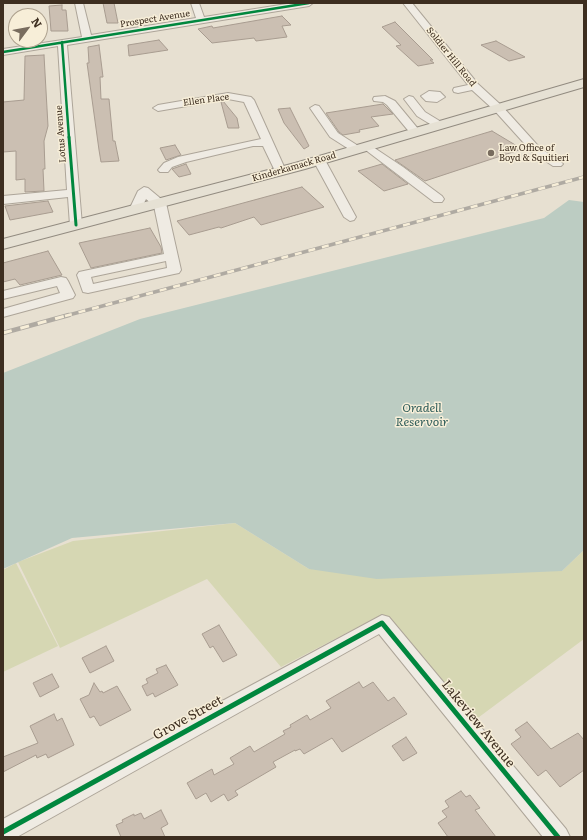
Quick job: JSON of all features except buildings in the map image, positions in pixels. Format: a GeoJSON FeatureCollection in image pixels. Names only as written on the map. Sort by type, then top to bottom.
{"type":"FeatureCollection","features":[{"type":"Feature","properties":{"kind":"main road","name":"Kinderkamack Road"},"geometry":{"type":"LineString","coordinates":[[3,244],[280,171],[584,83]]}},
{"type":"Feature","properties":{"kind":"street"},"geometry":{"type":"LineString","coordinates":[[79,3],[87,38]]}},
{"type":"Feature","properties":{"kind":"street"},"geometry":{"type":"LineString","coordinates":[[195,3],[201,20]]}},
{"type":"Feature","properties":{"kind":"street","name":"Prospect Avenue"},"geometry":{"type":"LineString","coordinates":[[3,52],[309,3]]}},
{"type":"Feature","properties":{"kind":"street","name":"Soldier Hill Road"},"geometry":{"type":"LineString","coordinates":[[407,3],[474,86],[498,108],[536,150],[557,164]]}},
{"type":"Feature","properties":{"kind":"street","name":"Lotus Avenue"},"geometry":{"type":"LineString","coordinates":[[62,42],[76,225]]}},
{"type":"Feature","properties":{"kind":"street"},"geometry":{"type":"LineString","coordinates":[[458,90],[474,86]]}},
{"type":"Feature","properties":{"kind":"street","name":"Ellen Place"},"geometry":{"type":"LineString","coordinates":[[158,108],[228,96],[241,97],[250,102],[280,171]]}},
{"type":"Feature","properties":{"kind":"street"},"geometry":{"type":"LineString","coordinates":[[426,97],[409,99],[421,114],[439,125]]}},
{"type":"Feature","properties":{"kind":"street"},"geometry":{"type":"LineString","coordinates":[[378,99],[391,103],[414,132]]}},
{"type":"Feature","properties":{"kind":"street"},"geometry":{"type":"LineString","coordinates":[[315,108],[334,135],[362,148],[398,168],[438,199]]}},
{"type":"Feature","properties":{"kind":"street"},"geometry":{"type":"LineString","coordinates":[[164,170],[172,163],[182,159],[254,143],[268,142]]}},
{"type":"Feature","properties":{"kind":"street"},"geometry":{"type":"LineString","coordinates":[[319,160],[350,217]]}},
{"type":"Feature","properties":{"kind":"street"},"geometry":{"type":"LineString","coordinates":[[3,200],[74,193]]}},
{"type":"Feature","properties":{"kind":"street"},"geometry":{"type":"LineString","coordinates":[[159,203],[171,256],[174,270],[88,290],[84,276],[171,256]]}},
{"type":"Feature","properties":{"kind":"street"},"geometry":{"type":"LineString","coordinates":[[3,295],[61,281],[68,295],[3,313]]}},
{"type":"Feature","properties":{"kind":"street","name":"Grove Street"},"geometry":{"type":"LineString","coordinates":[[3,832],[382,623]]}},
{"type":"Feature","properties":{"kind":"street","name":"Lakeview Avenue"},"geometry":{"type":"LineString","coordinates":[[382,623],[558,837]]}},
{"type":"Feature","properties":{"kind":"green space"},"geometry":{"type":"Polygon","coordinates":[[[235,523],[309,569],[562,571],[584,550],[584,639],[467,726],[382,623],[381,615],[281,667],[207,579],[60,648],[18,562],[73,541],[235,523]]]}},
{"type":"Feature","properties":{"kind":"green space"},"geometry":{"type":"Polygon","coordinates":[[[16,563],[58,646],[3,672],[3,570],[16,563]]]}},
{"type":"Feature","properties":{"kind":"water","name":"Oradell Reservoir"},"geometry":{"type":"Polygon","coordinates":[[[569,200],[584,202],[584,550],[562,571],[377,579],[309,569],[235,523],[72,538],[3,569],[3,373],[140,319],[544,218],[569,200]]]}},
{"type":"Feature","properties":{"kind":"railway"},"geometry":{"type":"LineString","coordinates":[[65,316],[584,177]]}},
{"type":"Feature","properties":{"kind":"railway"},"geometry":{"type":"LineString","coordinates":[[3,333],[69,315]]}},
{"type":"Feature","properties":{"kind":"cycle path"},"geometry":{"type":"LineString","coordinates":[[3,52],[309,3]]}},
{"type":"Feature","properties":{"kind":"cycle path"},"geometry":{"type":"LineString","coordinates":[[62,42],[76,225]]}},
{"type":"Feature","properties":{"kind":"cycle path"},"geometry":{"type":"LineString","coordinates":[[3,832],[382,623],[558,837]]}},
{"type":"Feature","properties":{"kind":"place","name":"Law Office of Boyd & Squitieri"},"geometry":{"type":"Point","coordinates":[491,153]}}]}
